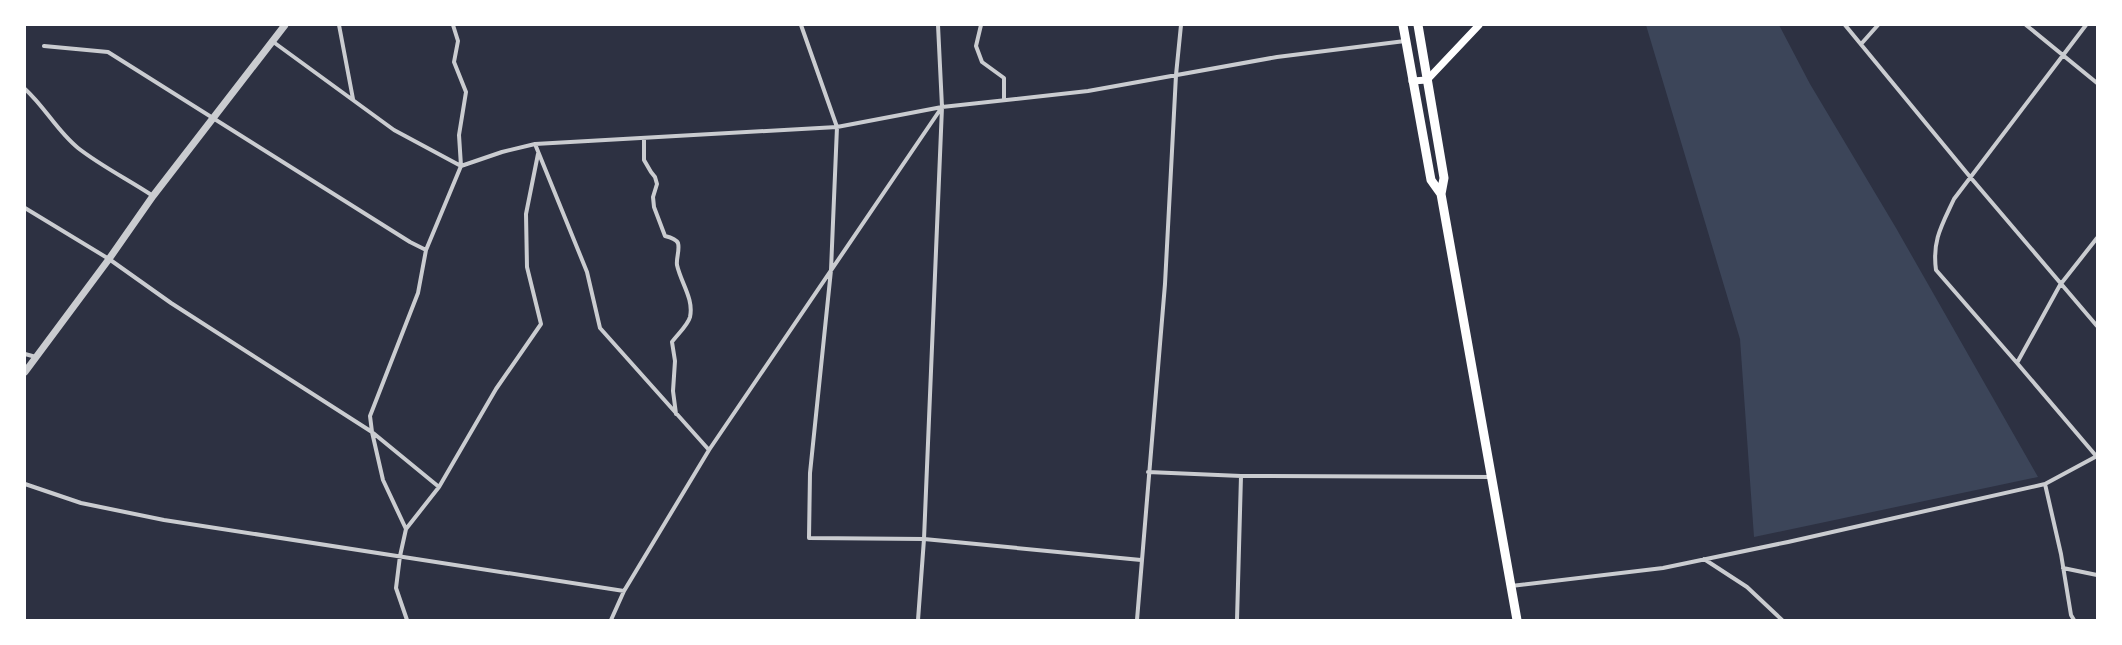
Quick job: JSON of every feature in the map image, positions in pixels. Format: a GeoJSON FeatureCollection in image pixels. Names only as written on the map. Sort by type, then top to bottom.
{"type":"FeatureCollection","features":[{"type":"Feature","properties":{"kind":"highway"},"geometry":{"type":"LineString","coordinates":[[1403,25],[1431,180],[1441,194]]}},
{"type":"Feature","properties":{"kind":"highway"},"geometry":{"type":"LineString","coordinates":[[1418,25],[1444,178],[1441,194],[1517,620]]}},
{"type":"Feature","properties":{"kind":"main road"},"geometry":{"type":"LineString","coordinates":[[1412,81],[1427,80],[1479,25]]}},
{"type":"Feature","properties":{"kind":"street"},"geometry":{"type":"LineString","coordinates":[[25,372],[154,196],[285,25]]}},
{"type":"Feature","properties":{"kind":"street"},"geometry":{"type":"LineString","coordinates":[[339,25],[353,100]]}},
{"type":"Feature","properties":{"kind":"street"},"geometry":{"type":"LineString","coordinates":[[406,529],[384,480],[372,432],[370,416],[418,293],[426,250],[461,166],[459,135],[466,92],[454,62],[458,41],[453,25]]}},
{"type":"Feature","properties":{"kind":"street"},"geometry":{"type":"LineString","coordinates":[[801,25],[837,127],[830,270],[810,473],[809,538],[924,539],[1142,560]]}},
{"type":"Feature","properties":{"kind":"street"},"geometry":{"type":"LineString","coordinates":[[918,620],[924,539],[942,107],[938,25]]}},
{"type":"Feature","properties":{"kind":"street"},"geometry":{"type":"LineString","coordinates":[[981,25],[976,46],[982,62],[1004,78],[1004,100]]}},
{"type":"Feature","properties":{"kind":"street"},"geometry":{"type":"LineString","coordinates":[[1137,620],[1148,472],[1165,284],[1176,75],[1181,25]]}},
{"type":"Feature","properties":{"kind":"street"},"geometry":{"type":"LineString","coordinates":[[1845,25],[1862,43],[2060,285],[2097,326]]}},
{"type":"Feature","properties":{"kind":"street"},"geometry":{"type":"LineString","coordinates":[[1862,43],[1878,25]]}},
{"type":"Feature","properties":{"kind":"street"},"geometry":{"type":"LineString","coordinates":[[2026,25],[2097,83]]}},
{"type":"Feature","properties":{"kind":"street"},"geometry":{"type":"LineString","coordinates":[[1510,586],[1663,568],[1704,559],[2045,484],[2097,457],[1936,270],[1934,254],[1939,231],[1954,199],[2086,25]]}},
{"type":"Feature","properties":{"kind":"street"},"geometry":{"type":"LineString","coordinates":[[272,41],[394,130],[461,166],[502,152],[534,144],[837,127],[942,107],[1088,91],[1277,57],[1406,41]]}},
{"type":"Feature","properties":{"kind":"street"},"geometry":{"type":"LineString","coordinates":[[44,46],[108,52],[410,242],[426,250]]}},
{"type":"Feature","properties":{"kind":"street"},"geometry":{"type":"LineString","coordinates":[[25,90],[35,98],[57,128],[79,148],[154,196]]}},
{"type":"Feature","properties":{"kind":"street"},"geometry":{"type":"LineString","coordinates":[[611,620],[624,591],[709,450],[942,107]]}},
{"type":"Feature","properties":{"kind":"street"},"geometry":{"type":"LineString","coordinates":[[644,138],[644,160],[651,172],[656,177],[657,184],[653,197],[654,207],[665,236],[676,240],[678,244],[677,261],[679,274],[685,291],[691,300],[690,318],[672,342],[675,361],[673,391],[676,414]]}},
{"type":"Feature","properties":{"kind":"street"},"geometry":{"type":"LineString","coordinates":[[534,144],[587,272],[600,328],[709,450]]}},
{"type":"Feature","properties":{"kind":"street"},"geometry":{"type":"LineString","coordinates":[[407,620],[396,588],[400,556],[406,529],[439,487],[496,389],[541,324],[528,267],[526,214],[538,154]]}},
{"type":"Feature","properties":{"kind":"street"},"geometry":{"type":"LineString","coordinates":[[25,208],[109,259],[171,303],[372,432],[439,487]]}},
{"type":"Feature","properties":{"kind":"street"},"geometry":{"type":"LineString","coordinates":[[2017,363],[2060,285],[2097,238]]}},
{"type":"Feature","properties":{"kind":"street"},"geometry":{"type":"LineString","coordinates":[[25,354],[36,357]]}},
{"type":"Feature","properties":{"kind":"street"},"geometry":{"type":"LineString","coordinates":[[1148,472],[1241,476],[1492,476]]}},
{"type":"Feature","properties":{"kind":"street"},"geometry":{"type":"LineString","coordinates":[[1237,620],[1241,476]]}},
{"type":"Feature","properties":{"kind":"street"},"geometry":{"type":"LineString","coordinates":[[25,484],[80,503],[164,520],[624,591]]}},
{"type":"Feature","properties":{"kind":"street"},"geometry":{"type":"LineString","coordinates":[[2045,484],[2063,568],[2071,615],[2074,620]]}},
{"type":"Feature","properties":{"kind":"street"},"geometry":{"type":"LineString","coordinates":[[1704,559],[1747,587],[1782,620]]}},
{"type":"Feature","properties":{"kind":"street"},"geometry":{"type":"LineString","coordinates":[[2063,568],[2097,575]]}},
{"type":"Feature","properties":{"kind":"shaded area"},"geometry":{"type":"Polygon","coordinates":[[[1646,25],[1779,25],[1810,84],[1896,228],[2038,477],[1754,537],[1740,339],[1646,25]]]}}]}
